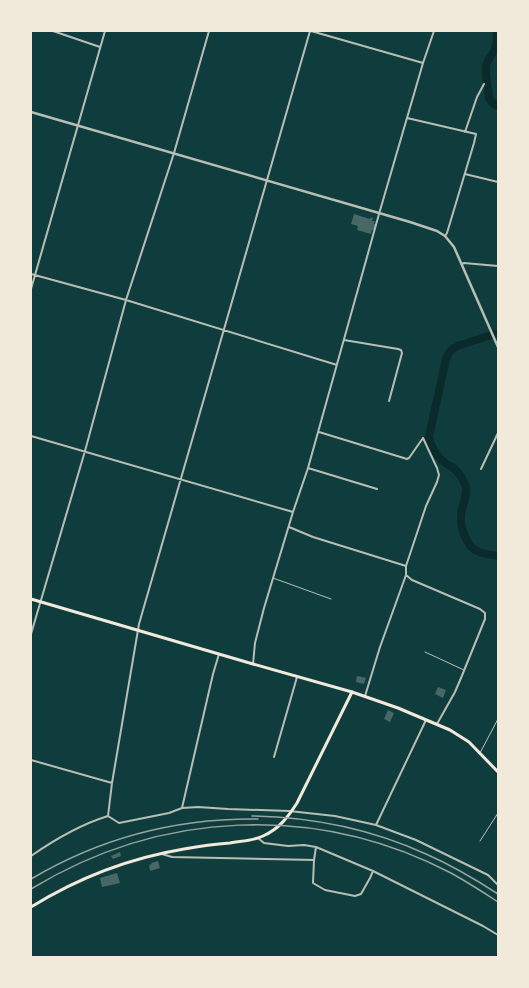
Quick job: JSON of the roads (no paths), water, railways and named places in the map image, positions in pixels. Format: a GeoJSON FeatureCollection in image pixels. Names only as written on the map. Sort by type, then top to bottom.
{"type":"FeatureCollection","features":[{"type":"Feature","properties":{"kind":"main road"},"geometry":{"type":"LineString","coordinates":[[31,599],[352,692],[398,708],[437,724],[460,736],[469,742],[498,772]]}},
{"type":"Feature","properties":{"kind":"main road"},"geometry":{"type":"LineString","coordinates":[[31,907],[55,892],[81,879],[134,860],[190,848],[245,841],[258,838],[274,830],[283,823],[297,803],[352,692]]}},
{"type":"Feature","properties":{"kind":"street"},"geometry":{"type":"LineString","coordinates":[[53,31],[100,47]]}},
{"type":"Feature","properties":{"kind":"street"},"geometry":{"type":"LineString","coordinates":[[31,288],[105,31]]}},
{"type":"Feature","properties":{"kind":"street"},"geometry":{"type":"LineString","coordinates":[[31,634],[85,451],[126,300],[174,153],[209,31]]}},
{"type":"Feature","properties":{"kind":"street"},"geometry":{"type":"LineString","coordinates":[[108,816],[137,630],[310,31],[423,63]]}},
{"type":"Feature","properties":{"kind":"street"},"geometry":{"type":"LineString","coordinates":[[253,664],[255,643],[264,608],[288,527],[308,468],[379,214],[423,63],[434,31]]}},
{"type":"Feature","properties":{"kind":"street"},"geometry":{"type":"LineString","coordinates":[[465,132],[477,97],[484,84]]}},
{"type":"Feature","properties":{"kind":"street"},"geometry":{"type":"LineString","coordinates":[[31,112],[437,231],[445,236],[454,247],[498,347]]}},
{"type":"Feature","properties":{"kind":"street"},"geometry":{"type":"LineString","coordinates":[[407,118],[476,134],[445,236]]}},
{"type":"Feature","properties":{"kind":"street"},"geometry":{"type":"LineString","coordinates":[[465,174],[498,182]]}},
{"type":"Feature","properties":{"kind":"street"},"geometry":{"type":"LineString","coordinates":[[462,264],[498,266]]}},
{"type":"Feature","properties":{"kind":"street"},"geometry":{"type":"LineString","coordinates":[[31,274],[126,300],[337,365]]}},
{"type":"Feature","properties":{"kind":"street"},"geometry":{"type":"LineString","coordinates":[[344,340],[401,350],[402,354],[389,401]]}},
{"type":"Feature","properties":{"kind":"street"},"geometry":{"type":"LineString","coordinates":[[318,432],[407,459],[423,438],[439,475],[426,506],[406,566],[406,576],[380,647],[365,696]]}},
{"type":"Feature","properties":{"kind":"street"},"geometry":{"type":"LineString","coordinates":[[481,469],[498,433]]}},
{"type":"Feature","properties":{"kind":"street"},"geometry":{"type":"LineString","coordinates":[[31,436],[293,512]]}},
{"type":"Feature","properties":{"kind":"street"},"geometry":{"type":"LineString","coordinates":[[308,468],[377,489]]}},
{"type":"Feature","properties":{"kind":"street"},"geometry":{"type":"LineString","coordinates":[[288,527],[313,537],[406,566]]}},
{"type":"Feature","properties":{"kind":"street"},"geometry":{"type":"LineString","coordinates":[[406,576],[412,580],[480,609],[484,613],[485,619],[465,670],[455,692],[437,724]]}},
{"type":"Feature","properties":{"kind":"street"},"geometry":{"type":"LineString","coordinates":[[182,808],[219,654]]}},
{"type":"Feature","properties":{"kind":"street"},"geometry":{"type":"LineString","coordinates":[[274,757],[297,676]]}},
{"type":"Feature","properties":{"kind":"street"},"geometry":{"type":"LineString","coordinates":[[376,825],[426,720]]}},
{"type":"Feature","properties":{"kind":"street"},"geometry":{"type":"LineString","coordinates":[[31,760],[112,783]]}},
{"type":"Feature","properties":{"kind":"street"},"geometry":{"type":"LineString","coordinates":[[108,816],[119,823],[182,808],[198,807],[289,811],[335,816],[376,825],[416,840],[488,875],[498,885]]}},
{"type":"Feature","properties":{"kind":"street"},"geometry":{"type":"LineString","coordinates":[[31,856],[93,821],[108,816]]}},
{"type":"Feature","properties":{"kind":"street"},"geometry":{"type":"LineString","coordinates":[[258,838],[264,843],[316,847],[373,871],[498,935]]}},
{"type":"Feature","properties":{"kind":"street"},"geometry":{"type":"LineString","coordinates":[[316,847],[313,883],[325,890],[355,896],[361,894],[373,871]]}},
{"type":"Feature","properties":{"kind":"street"},"geometry":{"type":"LineString","coordinates":[[161,853],[172,857],[314,860]]}},
{"type":"Feature","properties":{"kind":"lane"},"geometry":{"type":"LineString","coordinates":[[274,578],[331,598]]}},
{"type":"Feature","properties":{"kind":"lane"},"geometry":{"type":"LineString","coordinates":[[425,652],[465,670]]}},
{"type":"Feature","properties":{"kind":"lane"},"geometry":{"type":"LineString","coordinates":[[480,753],[498,719]]}},
{"type":"Feature","properties":{"kind":"lane"},"geometry":{"type":"LineString","coordinates":[[480,841],[498,812]]}},
{"type":"Feature","properties":{"kind":"waterway"},"geometry":{"type":"LineString","coordinates":[[497,31],[497,43],[495,50],[487,62],[486,78],[489,98],[492,103],[498,106]]}},
{"type":"Feature","properties":{"kind":"waterway"},"geometry":{"type":"LineString","coordinates":[[498,333],[457,346],[450,351],[446,359],[429,436],[436,454],[441,460],[456,470],[466,486],[461,521],[467,541],[473,549],[477,551],[484,554],[498,556]]}},
{"type":"Feature","properties":{"kind":"railway"},"geometry":{"type":"LineString","coordinates":[[252,816],[297,819],[363,831],[405,845],[426,854],[445,863],[498,894]]}},
{"type":"Feature","properties":{"kind":"railway"},"geometry":{"type":"LineString","coordinates":[[31,879],[84,852],[140,833],[198,822],[258,819]]}},
{"type":"Feature","properties":{"kind":"railway"},"geometry":{"type":"LineString","coordinates":[[31,889],[81,863],[132,843],[185,831],[239,825],[293,826],[347,835],[400,850],[451,873],[498,902]]}}]}
